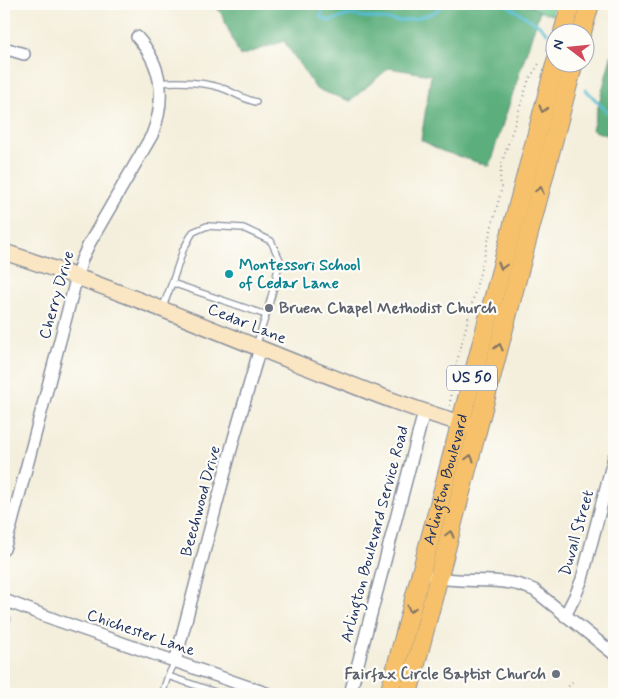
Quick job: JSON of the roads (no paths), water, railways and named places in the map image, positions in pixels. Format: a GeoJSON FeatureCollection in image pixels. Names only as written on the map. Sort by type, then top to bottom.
{"type":"FeatureCollection","features":[{"type":"Feature","properties":{"kind":"main road"},"geometry":{"type":"LineString","coordinates":[[563,22],[571,4]]}},
{"type":"Feature","properties":{"kind":"main road"},"geometry":{"type":"LineString","coordinates":[[585,22],[590,4]]}},
{"type":"Feature","properties":{"kind":"main road","name":"Arlington Boulevard"},"geometry":{"type":"LineString","coordinates":[[389,694],[553,72]]}},
{"type":"Feature","properties":{"kind":"main road","name":"Arlington Boulevard"},"geometry":{"type":"LineString","coordinates":[[408,694],[571,72]]}},
{"type":"Feature","properties":{"kind":"main road","name":"Cedar Lane"},"geometry":{"type":"LineString","coordinates":[[4,252],[77,276],[424,412],[478,428]]}},
{"type":"Feature","properties":{"kind":"street","name":"Cherry Drive"},"geometry":{"type":"LineString","coordinates":[[4,549],[82,259],[152,135],[157,122],[161,93],[155,66],[149,53],[136,36]]}},
{"type":"Feature","properties":{"kind":"street"},"geometry":{"type":"LineString","coordinates":[[4,48],[24,54]]}},
{"type":"Feature","properties":{"kind":"street","name":"Beechwood Drive"},"geometry":{"type":"LineString","coordinates":[[176,662],[258,347]]}},
{"type":"Feature","properties":{"kind":"street","name":"Arlington Boulevard Service Road"},"geometry":{"type":"LineString","coordinates":[[350,694],[424,412]]}},
{"type":"Feature","properties":{"kind":"street","name":"Duvall Street"},"geometry":{"type":"LineString","coordinates":[[566,616],[582,579],[614,457]]}},
{"type":"Feature","properties":{"kind":"street"},"geometry":{"type":"LineString","coordinates":[[420,574],[459,581],[511,582],[522,585],[534,590],[614,654]]}},
{"type":"Feature","properties":{"kind":"street","name":"Chichester Lane"},"geometry":{"type":"LineString","coordinates":[[4,600],[269,694]]}},
{"type":"Feature","properties":{"kind":"lane"},"geometry":{"type":"LineString","coordinates":[[159,83],[178,81],[206,85],[225,89],[256,102]]}},
{"type":"Feature","properties":{"kind":"lane"},"geometry":{"type":"LineString","coordinates":[[162,309],[183,250],[193,232],[208,226],[243,228],[271,241],[280,260],[258,347]]}},
{"type":"Feature","properties":{"kind":"lane"},"geometry":{"type":"LineString","coordinates":[[172,283],[266,315]]}},
{"type":"Feature","properties":{"kind":"lane"},"geometry":{"type":"LineString","coordinates":[[162,694],[168,676],[176,662]]}},
{"type":"Feature","properties":{"kind":"lane"},"geometry":{"type":"LineString","coordinates":[[168,676],[221,694]]}},
{"type":"Feature","properties":{"kind":"waterway"},"geometry":{"type":"LineString","coordinates":[[325,4],[320,17],[330,21],[349,15],[398,21],[414,19],[433,13],[445,4]]}},
{"type":"Feature","properties":{"kind":"waterway"},"geometry":{"type":"LineString","coordinates":[[505,4],[539,25],[546,32]]}},
{"type":"Feature","properties":{"kind":"waterway"},"geometry":{"type":"LineString","coordinates":[[586,90],[614,119]]}},
{"type":"Feature","properties":{"kind":"place","name":"Montessori School of Cedar Lane"},"geometry":{"type":"Point","coordinates":[229,274]}},
{"type":"Feature","properties":{"kind":"place","name":"Bruen Chapel Methodist Church"},"geometry":{"type":"Point","coordinates":[269,308]}},
{"type":"Feature","properties":{"kind":"place","name":"Fairfax Circle Baptist Church"},"geometry":{"type":"Point","coordinates":[556,674]}}]}
